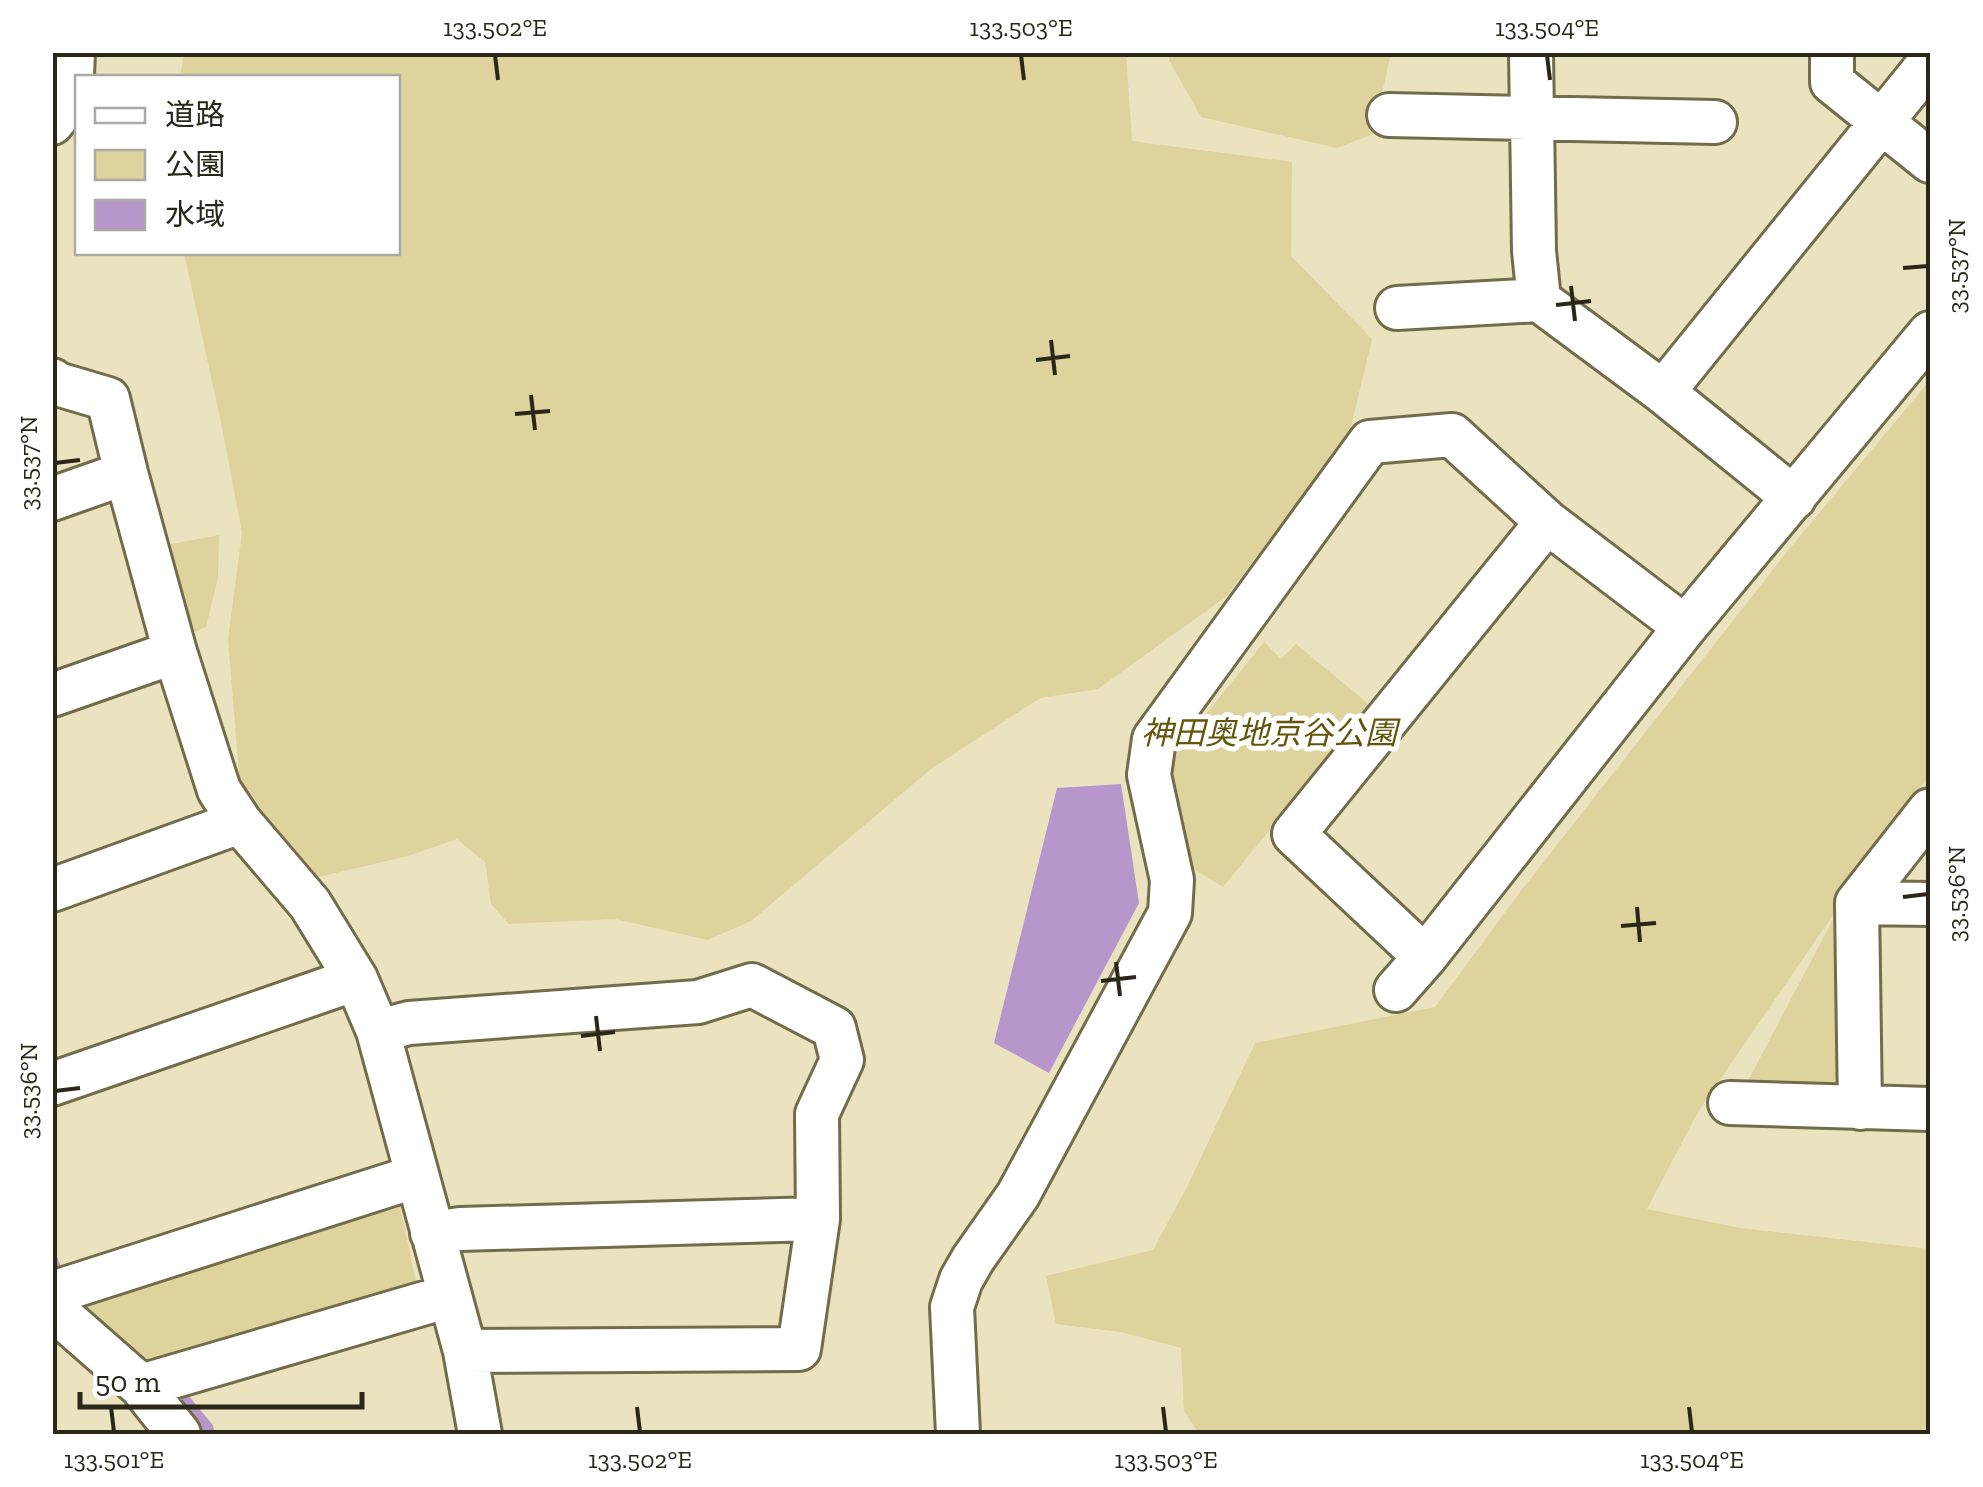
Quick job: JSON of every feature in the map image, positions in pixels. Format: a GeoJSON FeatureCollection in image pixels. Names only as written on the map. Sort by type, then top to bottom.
{"type":"FeatureCollection","features":[{"type":"Feature","properties":{"kind":"street"},"geometry":{"type":"LineString","coordinates":[[52,123],[70,99],[73,52]]}},
{"type":"Feature","properties":{"kind":"street"},"geometry":{"type":"LineString","coordinates":[[1531,52],[1534,251],[1539,300]]}},
{"type":"Feature","properties":{"kind":"street"},"geometry":{"type":"LineString","coordinates":[[1832,52],[1832,82],[1930,161]]}},
{"type":"Feature","properties":{"kind":"street"},"geometry":{"type":"LineString","coordinates":[[1663,392],[1930,62]]}},
{"type":"Feature","properties":{"kind":"street"},"geometry":{"type":"LineString","coordinates":[[1389,115],[1715,122]]}},
{"type":"Feature","properties":{"kind":"street"},"geometry":{"type":"LineString","coordinates":[[1397,308],[1539,300],[1663,392],[1794,498]]}},
{"type":"Feature","properties":{"kind":"street"},"geometry":{"type":"LineString","coordinates":[[1396,990],[1684,627],[1930,333]]}},
{"type":"Feature","properties":{"kind":"street"},"geometry":{"type":"LineString","coordinates":[[52,380],[108,399],[174,652],[219,790],[240,822],[310,904],[356,979],[378,1031],[465,1351],[480,1434]]}},
{"type":"Feature","properties":{"kind":"street"},"geometry":{"type":"LineString","coordinates":[[958,1434],[952,1308],[961,1280],[1018,1195],[1170,913],[1172,880],[1150,776],[1154,739],[1370,442],[1452,434],[1547,522],[1684,627]]}},
{"type":"Feature","properties":{"kind":"street"},"geometry":{"type":"LineString","coordinates":[[52,499],[126,474]]}},
{"type":"Feature","properties":{"kind":"street"},"geometry":{"type":"LineString","coordinates":[[1425,957],[1294,834],[1547,522]]}},
{"type":"Feature","properties":{"kind":"street"},"geometry":{"type":"LineString","coordinates":[[52,695],[174,652]]}},
{"type":"Feature","properties":{"kind":"street"},"geometry":{"type":"LineString","coordinates":[[1860,1108],[1857,903],[1930,810]]}},
{"type":"Feature","properties":{"kind":"street"},"geometry":{"type":"LineString","coordinates":[[52,890],[240,822]]}},
{"type":"Feature","properties":{"kind":"street"},"geometry":{"type":"LineString","coordinates":[[1857,903],[1930,904]]}},
{"type":"Feature","properties":{"kind":"street"},"geometry":{"type":"LineString","coordinates":[[52,1084],[356,979]]}},
{"type":"Feature","properties":{"kind":"street"},"geometry":{"type":"LineString","coordinates":[[378,1031],[409,1024],[698,1002],[752,985],[834,1028],[842,1060],[817,1114],[818,1218],[799,1349],[465,1351]]}},
{"type":"Feature","properties":{"kind":"street"},"geometry":{"type":"LineString","coordinates":[[1730,1103],[1930,1109]]}},
{"type":"Feature","properties":{"kind":"street"},"geometry":{"type":"LineString","coordinates":[[61,1301],[417,1176]]}},
{"type":"Feature","properties":{"kind":"street"},"geometry":{"type":"LineString","coordinates":[[432,1233],[818,1218]]}},
{"type":"Feature","properties":{"kind":"street"},"geometry":{"type":"LineString","coordinates":[[160,1381],[449,1296]]}},
{"type":"Feature","properties":{"kind":"street"},"geometry":{"type":"LineString","coordinates":[[61,1301],[160,1381],[179,1434]]}},
{"type":"Feature","properties":{"kind":"green space"},"geometry":{"type":"Polygon","coordinates":[[[184,52],[1126,53],[1132,141],[1292,162],[1291,256],[1372,339],[1349,435],[1227,596],[1098,689],[1040,698],[931,769],[751,921],[708,940],[615,919],[509,924],[491,904],[485,862],[457,839],[408,856],[314,878],[257,813],[240,786],[228,639],[242,533],[184,255],[400,255],[400,75],[180,75],[184,52]]]}},
{"type":"Feature","properties":{"kind":"green space"},"geometry":{"type":"Polygon","coordinates":[[[1169,53],[1391,53],[1373,134],[1337,148],[1201,117],[1169,60],[1169,53]]]}},
{"type":"Feature","properties":{"kind":"green space"},"geometry":{"type":"Polygon","coordinates":[[[1930,380],[1930,774],[1699,1110],[1647,1209],[1740,1228],[1930,1249],[1930,1434],[1199,1434],[1184,1411],[1181,1348],[1121,1332],[1056,1324],[1046,1276],[1153,1250],[1255,1043],[1435,1007],[1520,892],[1786,553],[1930,380]]]}},
{"type":"Feature","properties":{"kind":"green space"},"geometry":{"type":"Polygon","coordinates":[[[219,535],[218,578],[206,627],[187,635],[166,545],[219,535]]]}},
{"type":"Feature","properties":{"kind":"green space","name":"神田奥地京谷公園"},"geometry":{"type":"Polygon","coordinates":[[[1264,642],[1281,659],[1296,644],[1371,706],[1223,887],[1185,864],[1166,764],[1264,642]]]}},
{"type":"Feature","properties":{"kind":"green space"},"geometry":{"type":"Polygon","coordinates":[[[1837,912],[1844,1090],[1743,1090],[1837,912]]]}},
{"type":"Feature","properties":{"kind":"green space"},"geometry":{"type":"Polygon","coordinates":[[[398,1197],[418,1291],[160,1369],[78,1302],[398,1197]]]}},
{"type":"Feature","properties":{"kind":"water"},"geometry":{"type":"Polygon","coordinates":[[[1121,784],[1139,903],[1049,1073],[994,1043],[1057,788],[1121,784]]]}},
{"type":"Feature","properties":{"kind":"waterway"},"geometry":{"type":"LineString","coordinates":[[52,1259],[60,1281]]}},
{"type":"Feature","properties":{"kind":"waterway"},"geometry":{"type":"LineString","coordinates":[[172,1388],[209,1434]]}}]}
